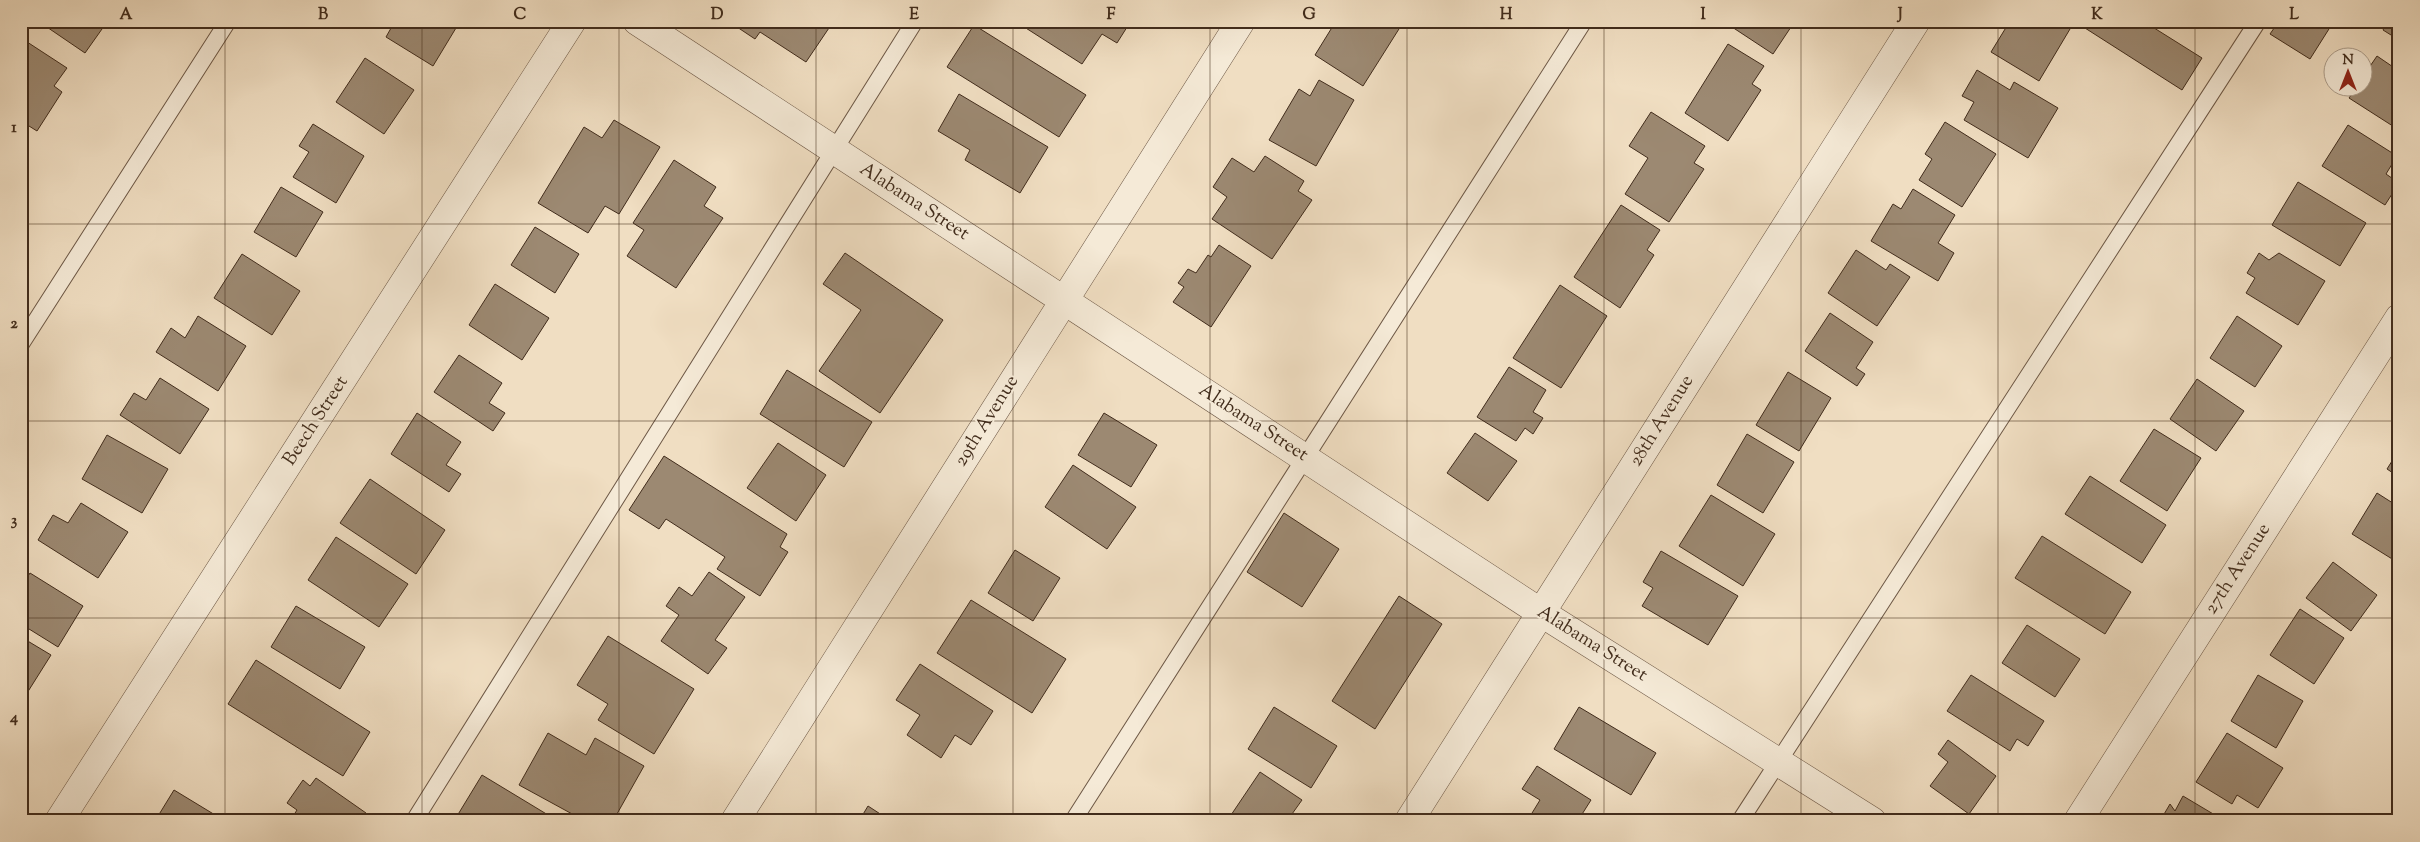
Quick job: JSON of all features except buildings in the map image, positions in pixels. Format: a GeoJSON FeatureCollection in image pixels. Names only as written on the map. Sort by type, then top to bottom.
{"type":"FeatureCollection","features":[{"type":"Feature","properties":{"kind":"street","name":"Beech Street"},"geometry":{"type":"LineString","coordinates":[[59,821],[572,21]]}},
{"type":"Feature","properties":{"kind":"street","name":"Alabama Street"},"geometry":{"type":"LineString","coordinates":[[637,21],[1540,612],[1872,821]]}},
{"type":"Feature","properties":{"kind":"street","name":"29th Avenue"},"geometry":{"type":"LineString","coordinates":[[735,821],[1241,21]]}},
{"type":"Feature","properties":{"kind":"street","name":"28th Avenue"},"geometry":{"type":"LineString","coordinates":[[1409,821],[1916,21]]}},
{"type":"Feature","properties":{"kind":"street","name":"27th Avenue"},"geometry":{"type":"LineString","coordinates":[[2078,821],[2399,318]]}},
{"type":"Feature","properties":{"kind":"lane"},"geometry":{"type":"LineString","coordinates":[[21,344],[228,21]]}},
{"type":"Feature","properties":{"kind":"lane"},"geometry":{"type":"LineString","coordinates":[[414,821],[916,21]]}},
{"type":"Feature","properties":{"kind":"lane"},"geometry":{"type":"LineString","coordinates":[[1073,821],[1584,21]]}},
{"type":"Feature","properties":{"kind":"lane"},"geometry":{"type":"LineString","coordinates":[[1740,821],[2258,21]]}}]}
